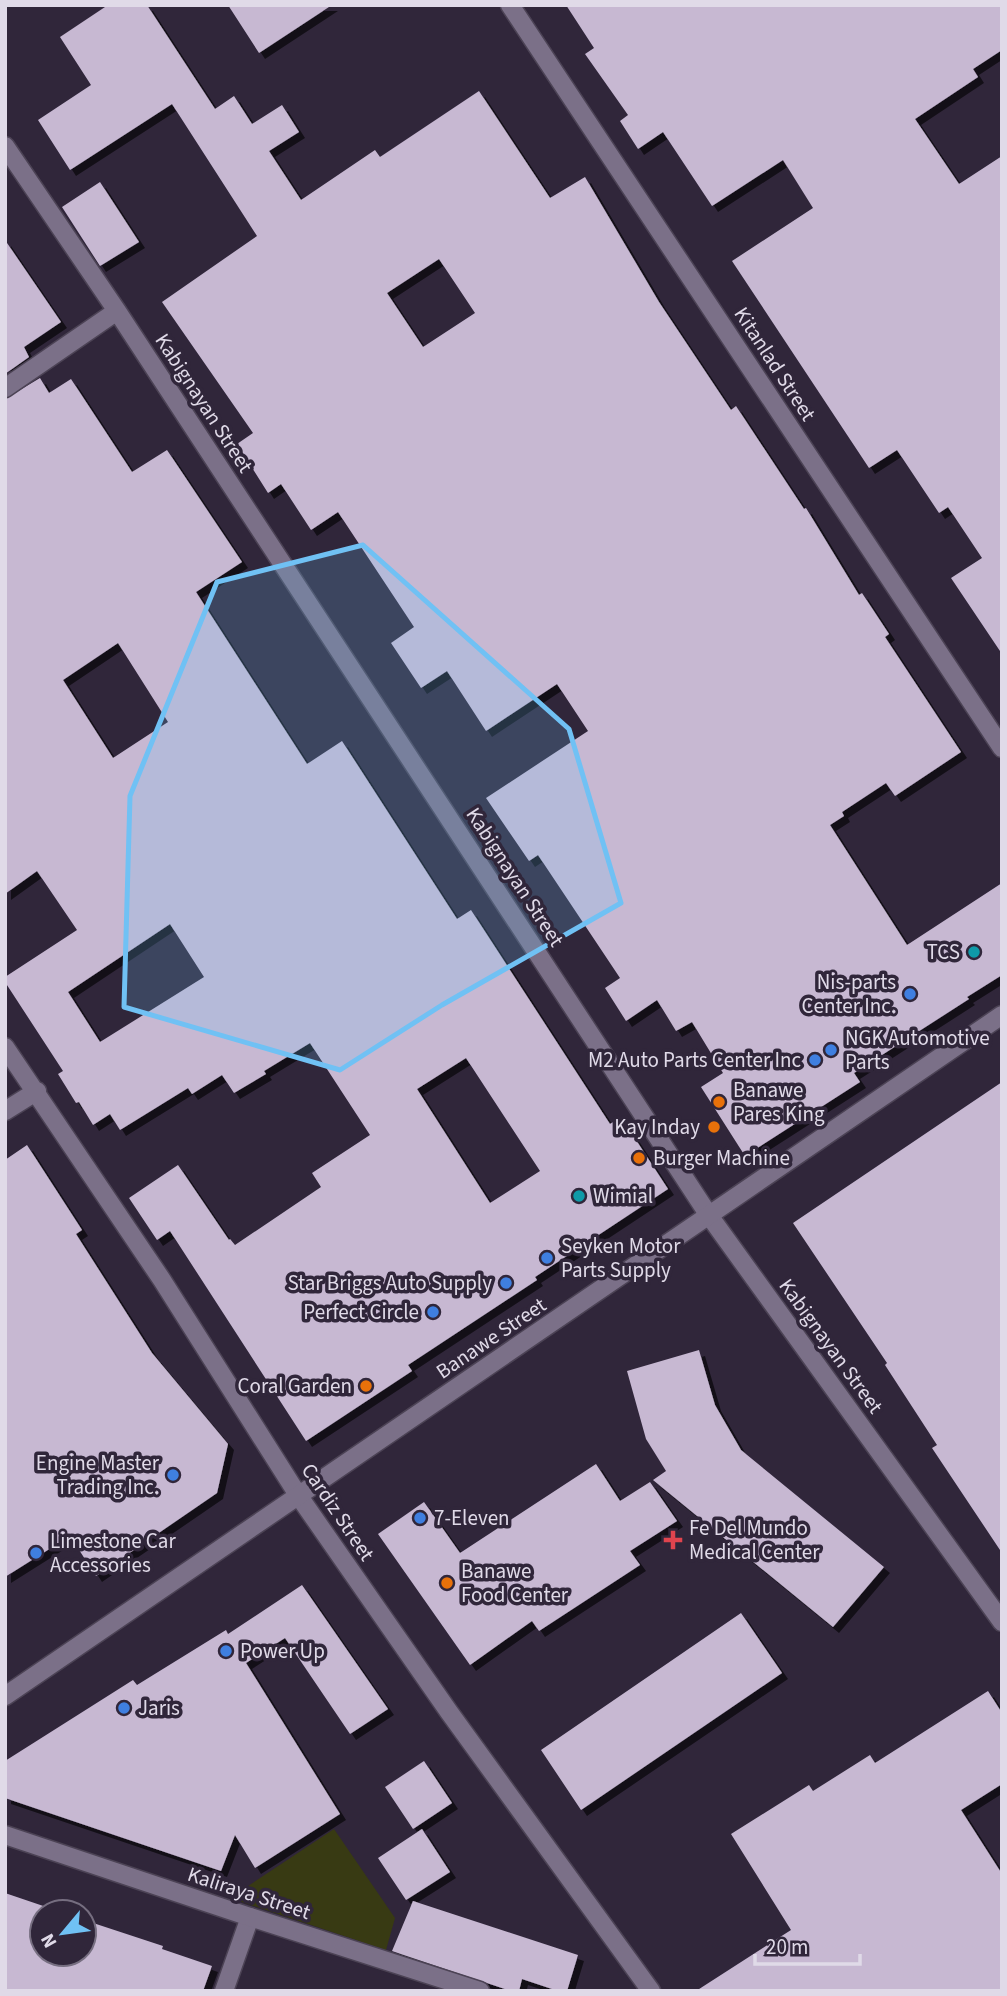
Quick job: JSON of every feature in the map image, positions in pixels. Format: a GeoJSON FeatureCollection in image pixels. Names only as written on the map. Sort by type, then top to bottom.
{"type":"FeatureCollection","features":[{"type":"Feature","properties":{"kind":"street","name":"Kitanlad Street"},"geometry":{"type":"LineString","coordinates":[[510,5],[1002,748]]}},
{"type":"Feature","properties":{"kind":"street","name":"Kabignayan Street"},"geometry":{"type":"LineString","coordinates":[[5,146],[117,312],[708,1214],[1002,1622]]}},
{"type":"Feature","properties":{"kind":"street"},"geometry":{"type":"LineString","coordinates":[[5,388],[117,312]]}},
{"type":"Feature","properties":{"kind":"street","name":"Banawe Street"},"geometry":{"type":"LineString","coordinates":[[5,1696],[1002,1015]]}},
{"type":"Feature","properties":{"kind":"street","name":"Cardiz Street"},"geometry":{"type":"LineString","coordinates":[[5,1046],[162,1280],[298,1495],[449,1712],[651,1991]]}},
{"type":"Feature","properties":{"kind":"street"},"geometry":{"type":"LineString","coordinates":[[5,1111],[37,1091]]}},
{"type":"Feature","properties":{"kind":"street","name":"Kaliraya Street"},"geometry":{"type":"LineString","coordinates":[[5,1835],[480,1991]]}},
{"type":"Feature","properties":{"kind":"street"},"geometry":{"type":"LineString","coordinates":[[224,1991],[250,1917]]}},
{"type":"Feature","properties":{"kind":"highlighted area"},"geometry":{"type":"Polygon","coordinates":[[[363,545],[569,729],[621,903],[442,1005],[340,1070],[124,1007],[130,796],[217,582],[363,545]]]}},
{"type":"Feature","properties":{"kind":"green space"},"geometry":{"type":"Polygon","coordinates":[[[334,1829],[395,1918],[386,1950],[230,1898],[334,1829]]]}},
{"type":"Feature","properties":{"kind":"building"},"geometry":{"type":"Polygon","coordinates":[[[108,5],[147,5],[215,109],[234,96],[252,124],[282,105],[299,132],[269,151],[301,200],[375,150],[380,157],[479,91],[550,198],[585,177],[659,302],[731,410],[736,406],[804,509],[806,508],[859,595],[862,593],[889,634],[885,637],[961,752],[895,796],[886,783],[842,812],[844,816],[830,825],[907,945],[1002,883],[1002,975],[854,1073],[860,1082],[745,1156],[701,1087],[723,1073],[692,1022],[676,1031],[657,1000],[626,1021],[605,988],[620,978],[538,855],[529,861],[486,798],[588,731],[557,684],[486,731],[447,671],[421,688],[391,643],[414,627],[338,512],[311,530],[281,484],[268,493],[237,444],[253,433],[162,302],[257,236],[172,104],[70,170],[38,120],[91,85],[60,37],[108,5]],[[439,259],[387,293],[423,347],[475,313],[439,259]]]}},
{"type":"Feature","properties":{"kind":"building"},"geometry":{"type":"Polygon","coordinates":[[[228,5],[332,5],[259,53],[228,5]]]}},
{"type":"Feature","properties":{"kind":"building"},"geometry":{"type":"Polygon","coordinates":[[[566,5],[1002,5],[1002,50],[973,69],[978,77],[915,119],[959,184],[1002,156],[1002,654],[951,578],[982,558],[948,507],[939,513],[897,450],[869,468],[732,261],[813,208],[783,160],[712,206],[663,132],[638,149],[620,121],[628,115],[585,54],[594,48],[566,5]]]}},
{"type":"Feature","properties":{"kind":"building"},"geometry":{"type":"Polygon","coordinates":[[[100,182],[139,242],[100,266],[62,207],[100,182]]]}},
{"type":"Feature","properties":{"kind":"building"},"geometry":{"type":"Polygon","coordinates":[[[5,240],[61,322],[24,347],[29,357],[5,374],[5,240]]]}},
{"type":"Feature","properties":{"kind":"building"},"geometry":{"type":"Polygon","coordinates":[[[40,378],[49,393],[71,379],[132,472],[167,450],[242,562],[196,592],[307,764],[342,741],[457,919],[471,910],[610,1124],[621,1117],[668,1189],[408,1365],[412,1371],[306,1441],[170,1231],[157,1240],[129,1198],[178,1165],[235,1245],[321,1187],[312,1173],[370,1135],[310,1043],[234,1093],[222,1075],[192,1094],[188,1088],[120,1130],[110,1114],[93,1125],[58,1074],[63,1071],[5,982],[5,977],[77,930],[37,871],[5,894],[5,399],[40,378]],[[118,643],[63,680],[113,758],[168,722],[118,643]],[[170,924],[68,992],[100,1042],[204,977],[170,924]],[[466,1058],[417,1089],[490,1203],[540,1171],[466,1058]]]}},
{"type":"Feature","properties":{"kind":"building"},"geometry":{"type":"Polygon","coordinates":[[[1002,1082],[1002,1553],[932,1448],[937,1445],[885,1365],[887,1363],[793,1223],[1002,1082]]]}},
{"type":"Feature","properties":{"kind":"building"},"geometry":{"type":"Polygon","coordinates":[[[27,1145],[82,1230],[76,1234],[152,1353],[228,1444],[217,1493],[96,1576],[70,1536],[5,1577],[5,1160],[27,1145]]]}},
{"type":"Feature","properties":{"kind":"building"},"geometry":{"type":"Polygon","coordinates":[[[699,1350],[715,1405],[741,1450],[884,1567],[833,1627],[653,1480],[666,1471],[646,1439],[627,1371],[699,1350]]]}},
{"type":"Feature","properties":{"kind":"building"},"geometry":{"type":"Polygon","coordinates":[[[596,1464],[620,1501],[650,1482],[677,1521],[630,1551],[640,1565],[539,1631],[532,1621],[470,1665],[378,1534],[424,1502],[460,1553],[596,1464]]]}},
{"type":"Feature","properties":{"kind":"building"},"geometry":{"type":"Polygon","coordinates":[[[302,1585],[388,1709],[350,1734],[285,1638],[246,1663],[340,1814],[255,1868],[235,1835],[221,1871],[5,1798],[5,1761],[133,1680],[137,1685],[226,1630],[228,1634],[302,1585]]]}},
{"type":"Feature","properties":{"kind":"building"},"geometry":{"type":"Polygon","coordinates":[[[741,1613],[782,1673],[581,1810],[541,1750],[741,1613]]]}},
{"type":"Feature","properties":{"kind":"building"},"geometry":{"type":"Polygon","coordinates":[[[988,1691],[1002,1713],[1002,1784],[961,1810],[1002,1874],[1002,1991],[696,1991],[791,1930],[731,1834],[809,1785],[813,1791],[870,1755],[875,1763],[988,1691]]]}},
{"type":"Feature","properties":{"kind":"building"},"geometry":{"type":"Polygon","coordinates":[[[424,1761],[452,1803],[413,1829],[385,1787],[424,1761]]]}},
{"type":"Feature","properties":{"kind":"building"},"geometry":{"type":"Polygon","coordinates":[[[422,1829],[450,1872],[406,1900],[378,1858],[422,1829]]]}},
{"type":"Feature","properties":{"kind":"building"},"geometry":{"type":"Polygon","coordinates":[[[5,1893],[28,1901],[28,1968],[98,1968],[98,1925],[212,1966],[203,1991],[5,1991],[5,1893]]]}},
{"type":"Feature","properties":{"kind":"building"},"geometry":{"type":"Polygon","coordinates":[[[413,1901],[578,1955],[567,1991],[558,1991],[522,1979],[519,1991],[511,1991],[392,1951],[413,1901]]]}},
{"type":"Feature","properties":{"kind":"place","name":"TCS"},"geometry":{"type":"Point","coordinates":[974,952]}},
{"type":"Feature","properties":{"kind":"place","name":"Nis-parts Center Inc."},"geometry":{"type":"Point","coordinates":[910,994]}},
{"type":"Feature","properties":{"kind":"place","name":"NGK Automotive Parts"},"geometry":{"type":"Point","coordinates":[831,1050]}},
{"type":"Feature","properties":{"kind":"place","name":"M2 Auto Parts Center Inc"},"geometry":{"type":"Point","coordinates":[815,1060]}},
{"type":"Feature","properties":{"kind":"place","name":"Banawe Pares King"},"geometry":{"type":"Point","coordinates":[719,1102]}},
{"type":"Feature","properties":{"kind":"place","name":"Kay Inday"},"geometry":{"type":"Point","coordinates":[714,1127]}},
{"type":"Feature","properties":{"kind":"place","name":"Burger Machine"},"geometry":{"type":"Point","coordinates":[639,1158]}},
{"type":"Feature","properties":{"kind":"place","name":"Wimial"},"geometry":{"type":"Point","coordinates":[579,1196]}},
{"type":"Feature","properties":{"kind":"place","name":"Seyken Motor Parts Supply"},"geometry":{"type":"Point","coordinates":[547,1258]}},
{"type":"Feature","properties":{"kind":"place","name":"Star Briggs Auto Supply"},"geometry":{"type":"Point","coordinates":[506,1283]}},
{"type":"Feature","properties":{"kind":"place","name":"Perfect Circle"},"geometry":{"type":"Point","coordinates":[433,1312]}},
{"type":"Feature","properties":{"kind":"place","name":"Coral Garden"},"geometry":{"type":"Point","coordinates":[366,1386]}},
{"type":"Feature","properties":{"kind":"place","name":"Engine Master Trading Inc."},"geometry":{"type":"Point","coordinates":[173,1475]}},
{"type":"Feature","properties":{"kind":"place","name":"7-Eleven"},"geometry":{"type":"Point","coordinates":[420,1518]}},
{"type":"Feature","properties":{"kind":"place","name":"Fe Del Mundo Medical Center"},"geometry":{"type":"Point","coordinates":[673,1540]}},
{"type":"Feature","properties":{"kind":"place","name":"Limestone Car Accessories"},"geometry":{"type":"Point","coordinates":[36,1553]}},
{"type":"Feature","properties":{"kind":"place","name":"Banawe Food Center"},"geometry":{"type":"Point","coordinates":[447,1583]}},
{"type":"Feature","properties":{"kind":"place","name":"Power Up"},"geometry":{"type":"Point","coordinates":[226,1651]}},
{"type":"Feature","properties":{"kind":"place","name":"Jaris"},"geometry":{"type":"Point","coordinates":[124,1708]}}]}
